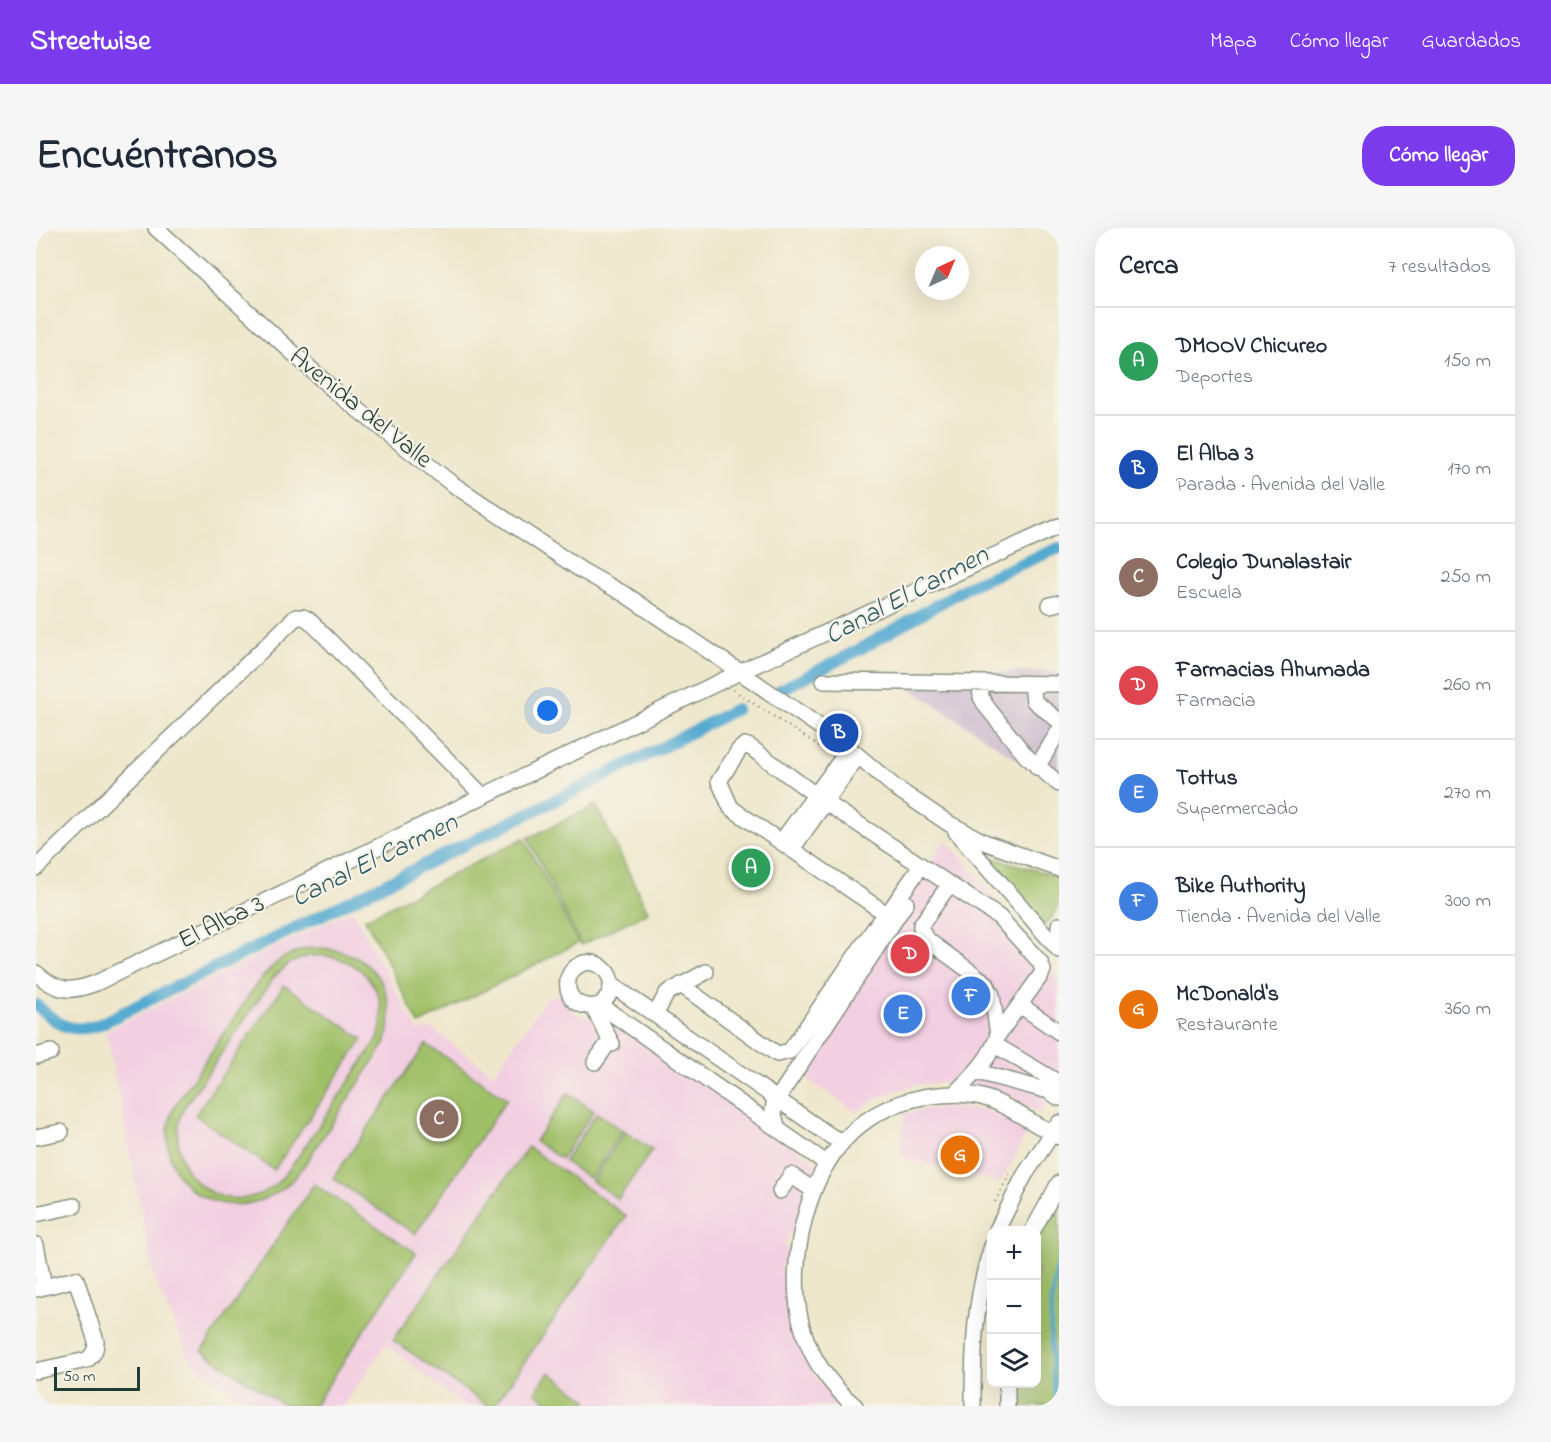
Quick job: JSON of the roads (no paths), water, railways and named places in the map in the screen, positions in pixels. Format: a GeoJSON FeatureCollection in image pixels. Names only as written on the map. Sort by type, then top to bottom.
{"type":"FeatureCollection","features":[{"type":"Feature","properties":{"kind":"street","name":"Avenida del Valle"},"geometry":{"type":"LineString","coordinates":[[156,228],[299,360],[378,427],[461,489],[581,570],[626,595],[731,676],[846,760],[896,788],[948,823],[984,842],[1059,868]]}},
{"type":"Feature","properties":{"kind":"street","name":"El Alba 3"},"geometry":{"type":"LineString","coordinates":[[36,974],[56,987],[66,990],[79,989],[96,983],[731,676],[1059,526]]}},
{"type":"Feature","properties":{"kind":"street"},"geometry":{"type":"LineString","coordinates":[[36,868],[296,617],[309,620],[483,796]]}},
{"type":"Feature","properties":{"kind":"street","name":"Avenida del Valle"},"geometry":{"type":"LineString","coordinates":[[731,676],[842,742],[896,788]]}},
{"type":"Feature","properties":{"kind":"street"},"geometry":{"type":"LineString","coordinates":[[824,681],[1059,684]]}},
{"type":"Feature","properties":{"kind":"street"},"geometry":{"type":"LineString","coordinates":[[981,684],[981,697],[986,706],[1019,749],[1059,784]]}},
{"type":"Feature","properties":{"kind":"street"},"geometry":{"type":"LineString","coordinates":[[1032,685],[1034,701],[1059,722]]}},
{"type":"Feature","properties":{"kind":"street"},"geometry":{"type":"LineString","coordinates":[[1037,767],[1059,731]]}},
{"type":"Feature","properties":{"kind":"street"},"geometry":{"type":"LineString","coordinates":[[885,914],[731,808],[719,781],[739,750],[745,745],[750,747],[820,798],[999,917],[1040,962],[1043,970],[1041,975],[977,1072],[954,1094]]}},
{"type":"Feature","properties":{"kind":"street"},"geometry":{"type":"LineString","coordinates":[[787,846],[846,760]]}},
{"type":"Feature","properties":{"kind":"street","name":"Avenida del Valle"},"geometry":{"type":"LineString","coordinates":[[948,823],[1059,950]]}},
{"type":"Feature","properties":{"kind":"street"},"geometry":{"type":"LineString","coordinates":[[681,985],[777,1054],[790,1051],[885,914],[924,869]]}},
{"type":"Feature","properties":{"kind":"street"},"geometry":{"type":"LineString","coordinates":[[778,1130],[773,1111],[777,1099],[924,869]]}},
{"type":"Feature","properties":{"kind":"street"},"geometry":{"type":"LineString","coordinates":[[949,885],[921,924],[923,935],[986,983],[993,995],[996,1040],[1056,1085]]}},
{"type":"Feature","properties":{"kind":"street"},"geometry":{"type":"LineString","coordinates":[[1059,925],[1059,944]]}},
{"type":"Feature","properties":{"kind":"street"},"geometry":{"type":"LineString","coordinates":[[826,1163],[597,1006],[578,1004],[568,992],[567,985],[571,973],[577,966],[584,963],[596,964],[606,970],[612,985],[832,1137],[843,1141]]}},
{"type":"Feature","properties":{"kind":"street"},"geometry":{"type":"LineString","coordinates":[[655,1015],[667,993],[706,972]]}},
{"type":"Feature","properties":{"kind":"street"},"geometry":{"type":"LineString","coordinates":[[597,1006],[610,993],[612,985]]}},
{"type":"Feature","properties":{"kind":"street"},"geometry":{"type":"LineString","coordinates":[[1020,1005],[1059,1032]]}},
{"type":"Feature","properties":{"kind":"street"},"geometry":{"type":"LineString","coordinates":[[595,1062],[607,1045],[612,1044],[597,1006]]}},
{"type":"Feature","properties":{"kind":"street"},"geometry":{"type":"LineString","coordinates":[[977,1072],[1056,1085]]}},
{"type":"Feature","properties":{"kind":"street"},"geometry":{"type":"LineString","coordinates":[[977,1072],[977,1085],[981,1097]]}},
{"type":"Feature","properties":{"kind":"street"},"geometry":{"type":"LineString","coordinates":[[853,1405],[833,1385],[817,1363],[806,1340],[798,1313],[796,1284],[797,1256],[804,1218],[813,1190],[826,1163],[843,1141],[867,1120],[891,1107],[914,1099],[954,1094],[981,1097],[1006,1106],[1057,1131],[1024,1176],[999,1226]]}},
{"type":"Feature","properties":{"kind":"street"},"geometry":{"type":"LineString","coordinates":[[36,1137],[61,1132]]}},
{"type":"Feature","properties":{"kind":"street"},"geometry":{"type":"LineString","coordinates":[[780,1191],[791,1175],[813,1190]]}},
{"type":"Feature","properties":{"kind":"street"},"geometry":{"type":"LineString","coordinates":[[1034,1226],[1059,1183]]}},
{"type":"Feature","properties":{"kind":"street"},"geometry":{"type":"LineString","coordinates":[[36,1214],[74,1206]]}},
{"type":"Feature","properties":{"kind":"street"},"geometry":{"type":"LineString","coordinates":[[36,1245],[40,1288],[76,1279],[96,1341],[93,1355],[78,1363],[36,1371]]}},
{"type":"Feature","properties":{"kind":"street"},"geometry":{"type":"LineString","coordinates":[[973,1406],[973,1348],[976,1312],[987,1262]]}},
{"type":"Feature","properties":{"kind":"waterway","name":"Canal El Carmen"},"geometry":{"type":"LineString","coordinates":[[780,690],[866,646],[973,584],[1059,548]]}},
{"type":"Feature","properties":{"kind":"waterway","name":"Canal El Carmen"},"geometry":{"type":"LineString","coordinates":[[36,1005],[57,1022],[70,1028],[96,1026],[736,709]]}},
{"type":"Feature","properties":{"kind":"waterway"},"geometry":{"type":"LineString","coordinates":[[1056,1406],[1052,1368],[1051,1314],[1059,1258]]}},
{"type":"Feature","properties":{"kind":"place","name":"El Alba 3"},"geometry":{"type":"Point","coordinates":[839,733]}},
{"type":"Feature","properties":{"kind":"place","name":"DMOOV Chicureo"},"geometry":{"type":"Point","coordinates":[751,868]}},
{"type":"Feature","properties":{"kind":"place","name":"Farmacias Ahumada"},"geometry":{"type":"Point","coordinates":[910,954]}},
{"type":"Feature","properties":{"kind":"place","name":"Bike Authority"},"geometry":{"type":"Point","coordinates":[971,996]}},
{"type":"Feature","properties":{"kind":"place","name":"Tottus"},"geometry":{"type":"Point","coordinates":[903,1014]}},
{"type":"Feature","properties":{"kind":"place","name":"Colegio Dunalastair"},"geometry":{"type":"Point","coordinates":[439,1119]}},
{"type":"Feature","properties":{"kind":"place","name":"McDonald's"},"geometry":{"type":"Point","coordinates":[960,1155]}}]}
